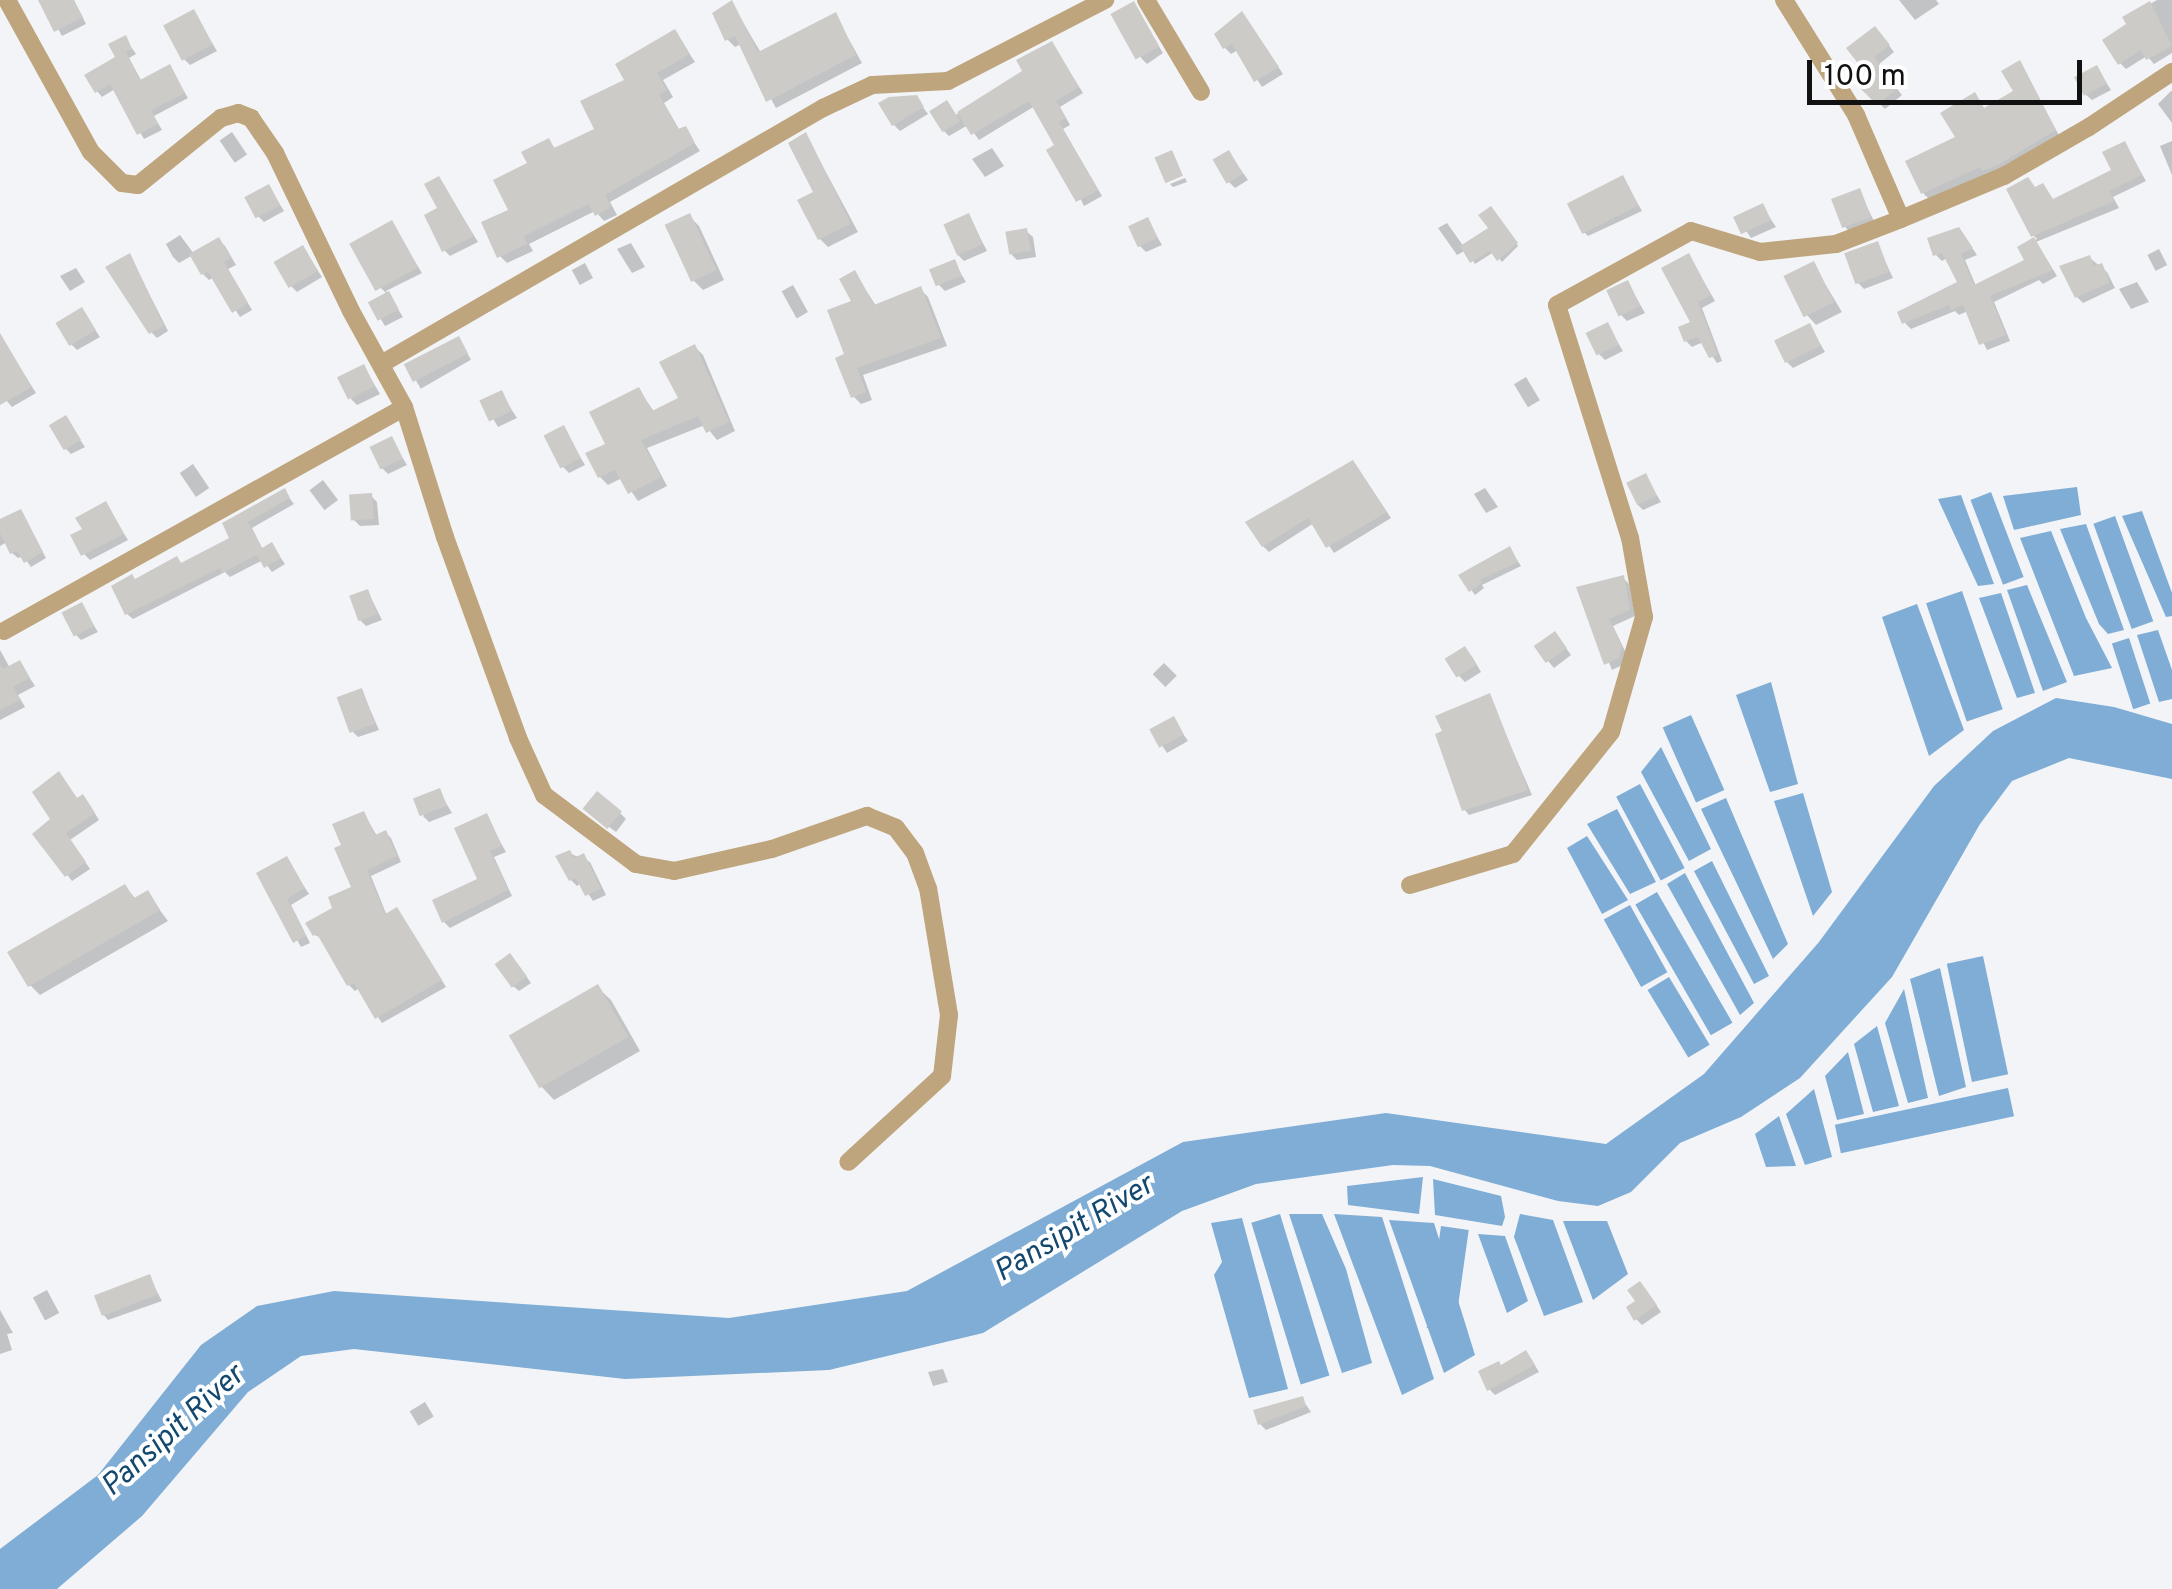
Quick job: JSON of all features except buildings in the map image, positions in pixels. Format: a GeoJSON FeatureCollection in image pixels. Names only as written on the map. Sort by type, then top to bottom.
{"type":"FeatureCollection","features":[{"type":"Feature","properties":{"kind":"street"},"geometry":{"type":"LineString","coordinates":[[7,0],[91,152],[122,183],[138,185],[221,118],[238,113],[251,118],[275,153],[351,311],[404,407],[445,537],[518,738],[544,795],[636,864],[674,871],[772,848],[868,816],[896,828],[915,853],[928,888],[949,1015],[942,1076],[848,1162]]}},
{"type":"Feature","properties":{"kind":"street"},"geometry":{"type":"LineString","coordinates":[[383,364],[823,108],[872,85],[948,80],[1106,0]]}},
{"type":"Feature","properties":{"kind":"street"},"geometry":{"type":"LineString","coordinates":[[1146,0],[1201,92]]}},
{"type":"Feature","properties":{"kind":"street"},"geometry":{"type":"LineString","coordinates":[[1784,0],[1856,116],[1900,219]]}},
{"type":"Feature","properties":{"kind":"street"},"geometry":{"type":"LineString","coordinates":[[1410,884],[1513,854],[1611,732],[1644,617],[1630,538],[1557,305],[1690,231],[1760,252],[1836,244],[2004,176],[2089,128],[2172,72]]}},
{"type":"Feature","properties":{"kind":"street"},"geometry":{"type":"LineString","coordinates":[[4,631],[404,407]]}},
{"type":"Feature","properties":{"kind":"water"},"geometry":{"type":"Polygon","coordinates":[[[2077,487],[2081,515],[2014,530],[2003,496],[2077,487]]]}},
{"type":"Feature","properties":{"kind":"water"},"geometry":{"type":"Polygon","coordinates":[[[1991,492],[2024,577],[2003,585],[1970,500],[1991,492]]]}},
{"type":"Feature","properties":{"kind":"water"},"geometry":{"type":"Polygon","coordinates":[[[1961,495],[1994,584],[1978,586],[1938,499],[1961,495]]]}},
{"type":"Feature","properties":{"kind":"water"},"geometry":{"type":"Polygon","coordinates":[[[2142,511],[2172,593],[2172,616],[2166,617],[2122,516],[2142,511]]]}},
{"type":"Feature","properties":{"kind":"water"},"geometry":{"type":"Polygon","coordinates":[[[2115,516],[2153,621],[2132,629],[2093,524],[2115,516]]]}},
{"type":"Feature","properties":{"kind":"water"},"geometry":{"type":"Polygon","coordinates":[[[2086,524],[2124,630],[2108,634],[2099,624],[2060,529],[2086,524]]]}},
{"type":"Feature","properties":{"kind":"water"},"geometry":{"type":"Polygon","coordinates":[[[2051,531],[2086,618],[2112,668],[2074,676],[2020,538],[2051,531]]]}},
{"type":"Feature","properties":{"kind":"water"},"geometry":{"type":"Polygon","coordinates":[[[2027,585],[2067,682],[2043,691],[2007,590],[2027,585]]]}},
{"type":"Feature","properties":{"kind":"water"},"geometry":{"type":"Polygon","coordinates":[[[1962,591],[2003,709],[1967,722],[1926,603],[1962,591]]]}},
{"type":"Feature","properties":{"kind":"water"},"geometry":{"type":"Polygon","coordinates":[[[2001,593],[2035,693],[2017,698],[1979,598],[2001,593]]]}},
{"type":"Feature","properties":{"kind":"water"},"geometry":{"type":"Polygon","coordinates":[[[1917,604],[1964,730],[1929,756],[1882,617],[1917,604]]]}},
{"type":"Feature","properties":{"kind":"water"},"geometry":{"type":"Polygon","coordinates":[[[2158,630],[2172,670],[2172,699],[2159,702],[2137,635],[2158,630]]]}},
{"type":"Feature","properties":{"kind":"water"},"geometry":{"type":"Polygon","coordinates":[[[2129,638],[2150,704],[2133,709],[2112,644],[2129,638]]]}},
{"type":"Feature","properties":{"kind":"water"},"geometry":{"type":"Polygon","coordinates":[[[1771,682],[1798,784],[1770,792],[1736,695],[1771,682]]]}},
{"type":"Feature","properties":{"kind":"water","name":"Pansipit River"},"geometry":{"type":"Polygon","coordinates":[[[2056,698],[2114,707],[2172,724],[2172,779],[2069,758],[2012,781],[1980,824],[1892,977],[1800,1078],[1741,1117],[1680,1143],[1631,1192],[1598,1206],[1558,1201],[1430,1166],[1393,1165],[1256,1184],[1182,1211],[983,1333],[829,1370],[625,1379],[354,1349],[301,1356],[248,1392],[142,1516],[57,1589],[0,1589],[0,1549],[98,1475],[201,1345],[257,1306],[334,1291],[729,1318],[907,1291],[1183,1142],[1386,1113],[1606,1144],[1704,1074],[1819,942],[1934,786],[1993,731],[2056,698]]]}},
{"type":"Feature","properties":{"kind":"water"},"geometry":{"type":"Polygon","coordinates":[[[1691,715],[1724,790],[1696,803],[1663,728],[1691,715]]]}},
{"type":"Feature","properties":{"kind":"water"},"geometry":{"type":"Polygon","coordinates":[[[1661,747],[1711,849],[1689,861],[1641,772],[1661,747]]]}},
{"type":"Feature","properties":{"kind":"water"},"geometry":{"type":"Polygon","coordinates":[[[1640,784],[1685,868],[1661,881],[1616,797],[1640,784]]]}},
{"type":"Feature","properties":{"kind":"water"},"geometry":{"type":"Polygon","coordinates":[[[1803,793],[1832,892],[1813,916],[1774,801],[1803,793]]]}},
{"type":"Feature","properties":{"kind":"water"},"geometry":{"type":"Polygon","coordinates":[[[1726,798],[1788,944],[1773,959],[1701,809],[1726,798]]]}},
{"type":"Feature","properties":{"kind":"water"},"geometry":{"type":"Polygon","coordinates":[[[1617,809],[1656,882],[1630,894],[1587,824],[1617,809]]]}},
{"type":"Feature","properties":{"kind":"water"},"geometry":{"type":"Polygon","coordinates":[[[1587,836],[1628,900],[1602,914],[1567,848],[1587,836]]]}},
{"type":"Feature","properties":{"kind":"water"},"geometry":{"type":"Polygon","coordinates":[[[1712,861],[1769,976],[1754,984],[1694,871],[1712,861]]]}},
{"type":"Feature","properties":{"kind":"water"},"geometry":{"type":"Polygon","coordinates":[[[1685,873],[1754,1003],[1740,1015],[1667,884],[1685,873]]]}},
{"type":"Feature","properties":{"kind":"water"},"geometry":{"type":"Polygon","coordinates":[[[1657,892],[1732,1023],[1711,1035],[1635,905],[1657,892]]]}},
{"type":"Feature","properties":{"kind":"water"},"geometry":{"type":"Polygon","coordinates":[[[1630,905],[1667,972],[1641,987],[1604,920],[1630,905]]]}},
{"type":"Feature","properties":{"kind":"water"},"geometry":{"type":"Polygon","coordinates":[[[1983,956],[2008,1074],[1972,1082],[1947,964],[1983,956]]]}},
{"type":"Feature","properties":{"kind":"water"},"geometry":{"type":"Polygon","coordinates":[[[1940,968],[1966,1087],[1939,1096],[1910,979],[1940,968]]]}},
{"type":"Feature","properties":{"kind":"water"},"geometry":{"type":"Polygon","coordinates":[[[1669,977],[1710,1045],[1688,1058],[1648,990],[1669,977]]]}},
{"type":"Feature","properties":{"kind":"water"},"geometry":{"type":"Polygon","coordinates":[[[1904,989],[1928,1098],[1908,1103],[1885,1023],[1904,989]]]}},
{"type":"Feature","properties":{"kind":"water"},"geometry":{"type":"Polygon","coordinates":[[[1877,1026],[1899,1106],[1873,1112],[1854,1044],[1877,1026]]]}},
{"type":"Feature","properties":{"kind":"water"},"geometry":{"type":"Polygon","coordinates":[[[1848,1052],[1864,1114],[1837,1120],[1825,1076],[1848,1052]]]}},
{"type":"Feature","properties":{"kind":"water"},"geometry":{"type":"Polygon","coordinates":[[[2008,1088],[2014,1116],[1841,1153],[1835,1125],[2008,1088]]]}},
{"type":"Feature","properties":{"kind":"water"},"geometry":{"type":"Polygon","coordinates":[[[1814,1089],[1832,1157],[1805,1165],[1786,1114],[1814,1089]]]}},
{"type":"Feature","properties":{"kind":"water"},"geometry":{"type":"Polygon","coordinates":[[[1779,1116],[1796,1166],[1766,1167],[1755,1134],[1779,1116]]]}},
{"type":"Feature","properties":{"kind":"water"},"geometry":{"type":"Polygon","coordinates":[[[1423,1177],[1419,1214],[1348,1205],[1347,1186],[1423,1177]]]}},
{"type":"Feature","properties":{"kind":"water"},"geometry":{"type":"Polygon","coordinates":[[[1433,1179],[1501,1196],[1505,1217],[1502,1226],[1435,1215],[1433,1179]]]}},
{"type":"Feature","properties":{"kind":"water"},"geometry":{"type":"Polygon","coordinates":[[[1280,1214],[1329,1376],[1301,1384],[1251,1223],[1280,1214]]]}},
{"type":"Feature","properties":{"kind":"water"},"geometry":{"type":"Polygon","coordinates":[[[1289,1214],[1322,1214],[1346,1269],[1372,1363],[1342,1373],[1289,1214]]]}},
{"type":"Feature","properties":{"kind":"water"},"geometry":{"type":"Polygon","coordinates":[[[1334,1214],[1382,1217],[1434,1379],[1402,1395],[1334,1214]]]}},
{"type":"Feature","properties":{"kind":"water"},"geometry":{"type":"Polygon","coordinates":[[[1520,1214],[1553,1220],[1583,1302],[1544,1316],[1514,1237],[1520,1214]]]}},
{"type":"Feature","properties":{"kind":"water"},"geometry":{"type":"Polygon","coordinates":[[[1242,1218],[1288,1389],[1249,1398],[1214,1275],[1222,1262],[1211,1223],[1242,1218]]]}},
{"type":"Feature","properties":{"kind":"water"},"geometry":{"type":"Polygon","coordinates":[[[1389,1220],[1434,1223],[1475,1355],[1444,1373],[1389,1220]]]}},
{"type":"Feature","properties":{"kind":"water"},"geometry":{"type":"Polygon","coordinates":[[[1563,1221],[1607,1221],[1628,1274],[1593,1300],[1563,1221]]]}},
{"type":"Feature","properties":{"kind":"water"},"geometry":{"type":"Polygon","coordinates":[[[1441,1226],[1469,1230],[1454,1332],[1427,1328],[1441,1226]]]}},
{"type":"Feature","properties":{"kind":"water"},"geometry":{"type":"Polygon","coordinates":[[[1478,1234],[1505,1236],[1528,1301],[1507,1313],[1478,1234]]]}}]}
